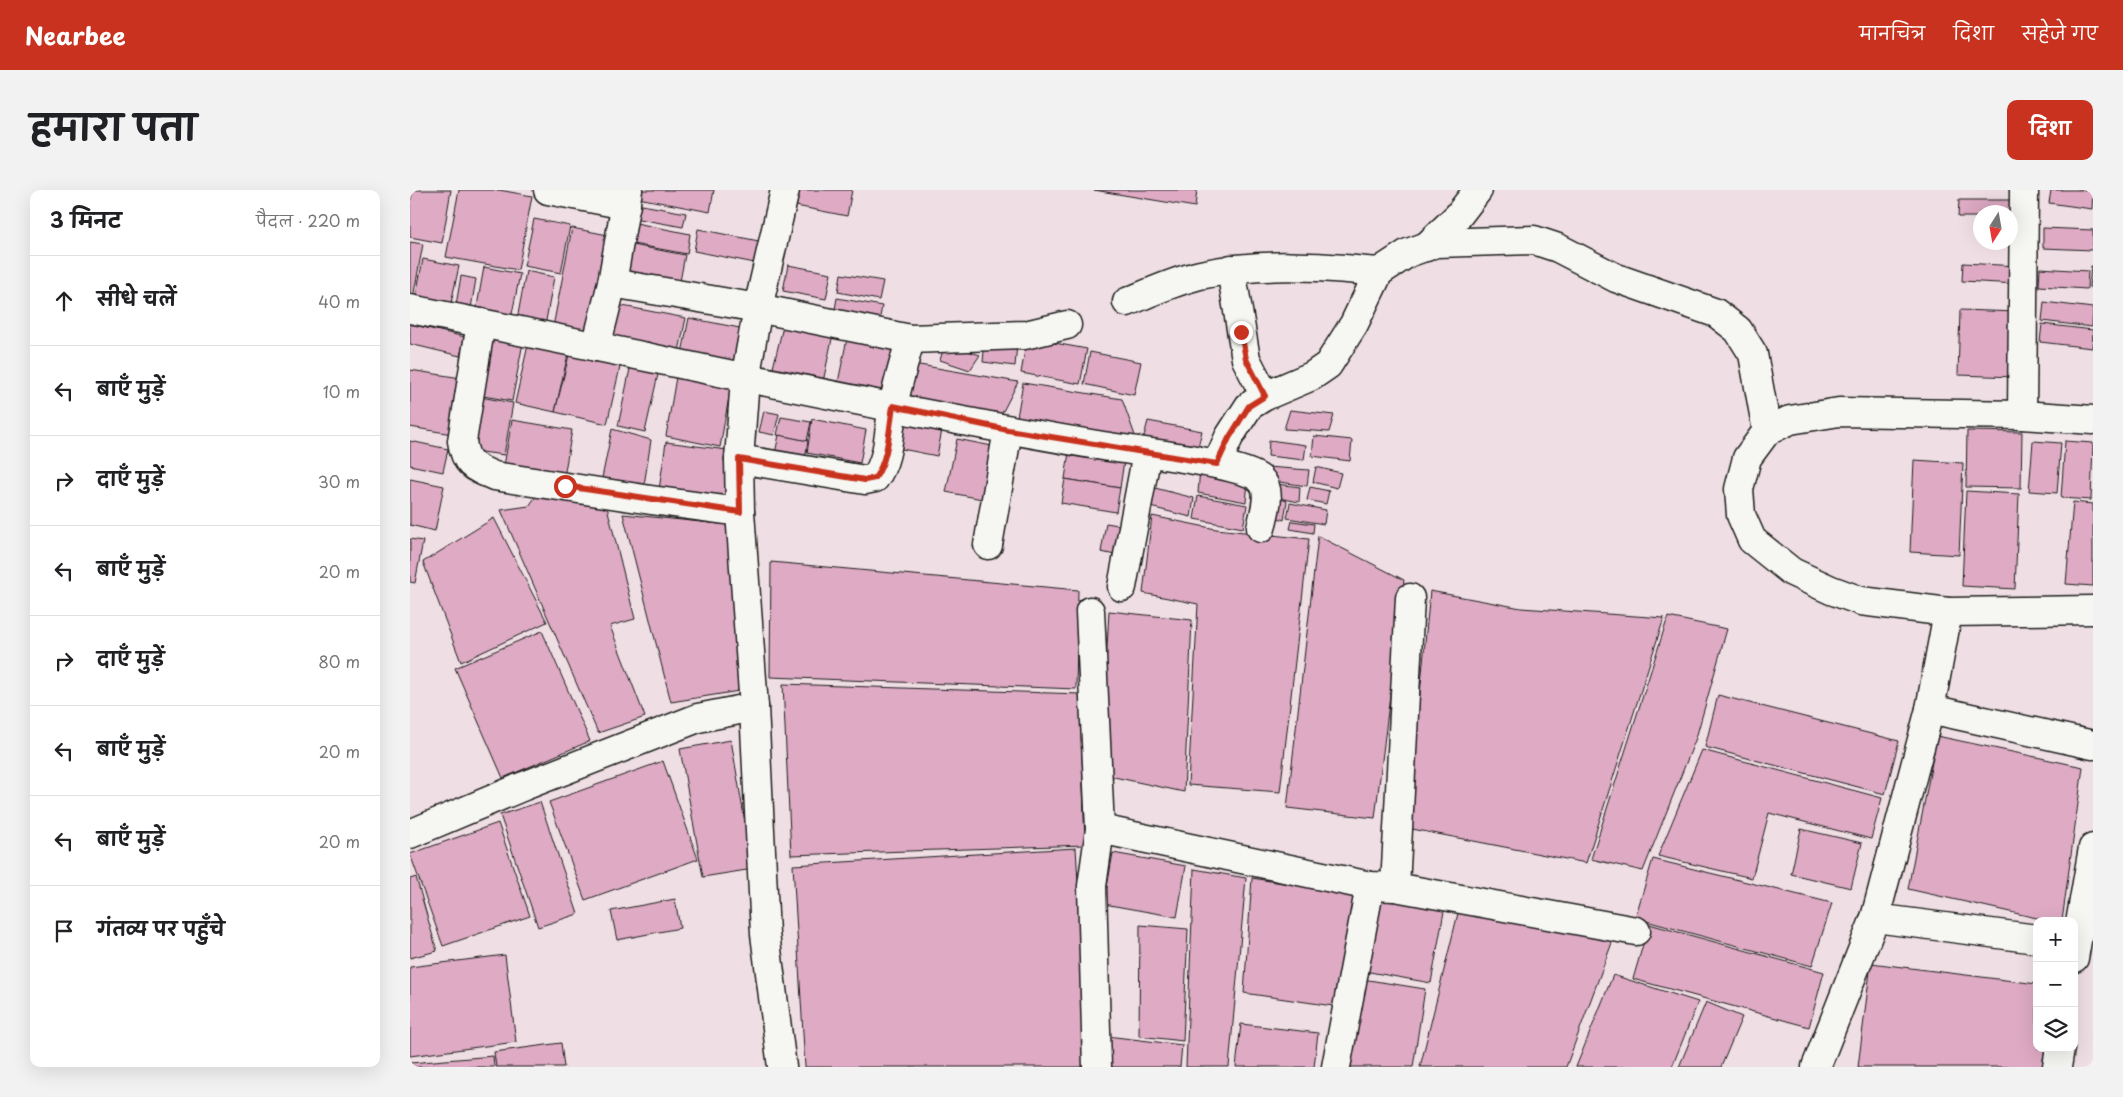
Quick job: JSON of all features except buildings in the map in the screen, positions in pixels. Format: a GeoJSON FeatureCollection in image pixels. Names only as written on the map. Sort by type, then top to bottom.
{"type":"FeatureCollection","features":[{"type":"Feature","properties":{"kind":"street"},"geometry":{"type":"LineString","coordinates":[[548,190],[627,197],[612,283],[596,347]]}},
{"type":"Feature","properties":{"kind":"street"},"geometry":{"type":"LineString","coordinates":[[782,1067],[765,934],[754,707],[740,512],[739,459],[745,379],[758,308],[785,190]]}},
{"type":"Feature","properties":{"kind":"street"},"geometry":{"type":"LineString","coordinates":[[1426,247],[1458,216],[1478,190]]}},
{"type":"Feature","properties":{"kind":"street"},"geometry":{"type":"LineString","coordinates":[[2022,415],[2024,190]]}},
{"type":"Feature","properties":{"kind":"street"},"geometry":{"type":"LineString","coordinates":[[1217,464],[1229,438],[1257,401],[1312,376],[1328,365],[1354,324],[1379,272],[1408,253],[1436,243],[1534,240],[1558,248],[1616,278],[1716,313],[1738,330],[1753,354],[1766,431]]}},
{"type":"Feature","properties":{"kind":"street"},"geometry":{"type":"LineString","coordinates":[[1128,302],[1198,276],[1231,269],[1324,266],[1379,272]]}},
{"type":"Feature","properties":{"kind":"street"},"geometry":{"type":"LineString","coordinates":[[1231,269],[1246,359],[1257,401]]}},
{"type":"Feature","properties":{"kind":"street"},"geometry":{"type":"LineString","coordinates":[[612,283],[758,308],[910,339],[1025,335],[1067,325]]}},
{"type":"Feature","properties":{"kind":"street"},"geometry":{"type":"LineString","coordinates":[[410,309],[745,379],[893,406],[1008,430],[1217,464],[1259,478],[1266,487],[1266,501],[1260,528]]}},
{"type":"Feature","properties":{"kind":"street"},"geometry":{"type":"LineString","coordinates":[[481,323],[462,441],[464,456],[477,469],[494,476],[740,512]]}},
{"type":"Feature","properties":{"kind":"street"},"geometry":{"type":"LineString","coordinates":[[739,459],[865,480],[875,478],[882,469],[893,406],[910,339]]}},
{"type":"Feature","properties":{"kind":"street"},"geometry":{"type":"LineString","coordinates":[[2093,420],[2022,415],[1839,412],[1790,420],[1766,431],[1747,458],[1739,489],[1741,515],[1752,540],[1792,572],[1830,590],[1861,601],[1948,612],[2093,610]]}},
{"type":"Feature","properties":{"kind":"street"},"geometry":{"type":"LineString","coordinates":[[988,544],[1008,430]]}},
{"type":"Feature","properties":{"kind":"street"},"geometry":{"type":"LineString","coordinates":[[1122,587],[1147,453]]}},
{"type":"Feature","properties":{"kind":"street"},"geometry":{"type":"LineString","coordinates":[[1336,1067],[1382,887],[1410,598]]}},
{"type":"Feature","properties":{"kind":"street"},"geometry":{"type":"LineString","coordinates":[[1090,611],[1100,829],[1092,886],[1097,1067]]}},
{"type":"Feature","properties":{"kind":"street"},"geometry":{"type":"LineString","coordinates":[[1816,1067],[1875,918],[1930,709],[1948,612]]}},
{"type":"Feature","properties":{"kind":"street"},"geometry":{"type":"LineString","coordinates":[[410,834],[524,786],[698,718],[754,707]]}},
{"type":"Feature","properties":{"kind":"street"},"geometry":{"type":"LineString","coordinates":[[1930,709],[2093,745]]}},
{"type":"Feature","properties":{"kind":"street"},"geometry":{"type":"LineString","coordinates":[[1100,829],[1382,887],[1636,930]]}},
{"type":"Feature","properties":{"kind":"street"},"geometry":{"type":"LineString","coordinates":[[2078,932],[2093,848]]}},
{"type":"Feature","properties":{"kind":"street"},"geometry":{"type":"LineString","coordinates":[[1875,918],[2033,938]]}},
{"type":"Feature","properties":{"kind":"street"},"geometry":{"type":"LineString","coordinates":[[2057,1067],[2059,1052]]}},
{"type":"Feature","properties":{"kind":"route"},"geometry":{"type":"LineString","coordinates":[[565,486],[740,512],[739,459],[865,480],[875,478],[882,469],[893,406],[1008,430],[1217,464],[1229,438],[1249,406],[1265,396],[1246,359],[1241,332]]}}]}
